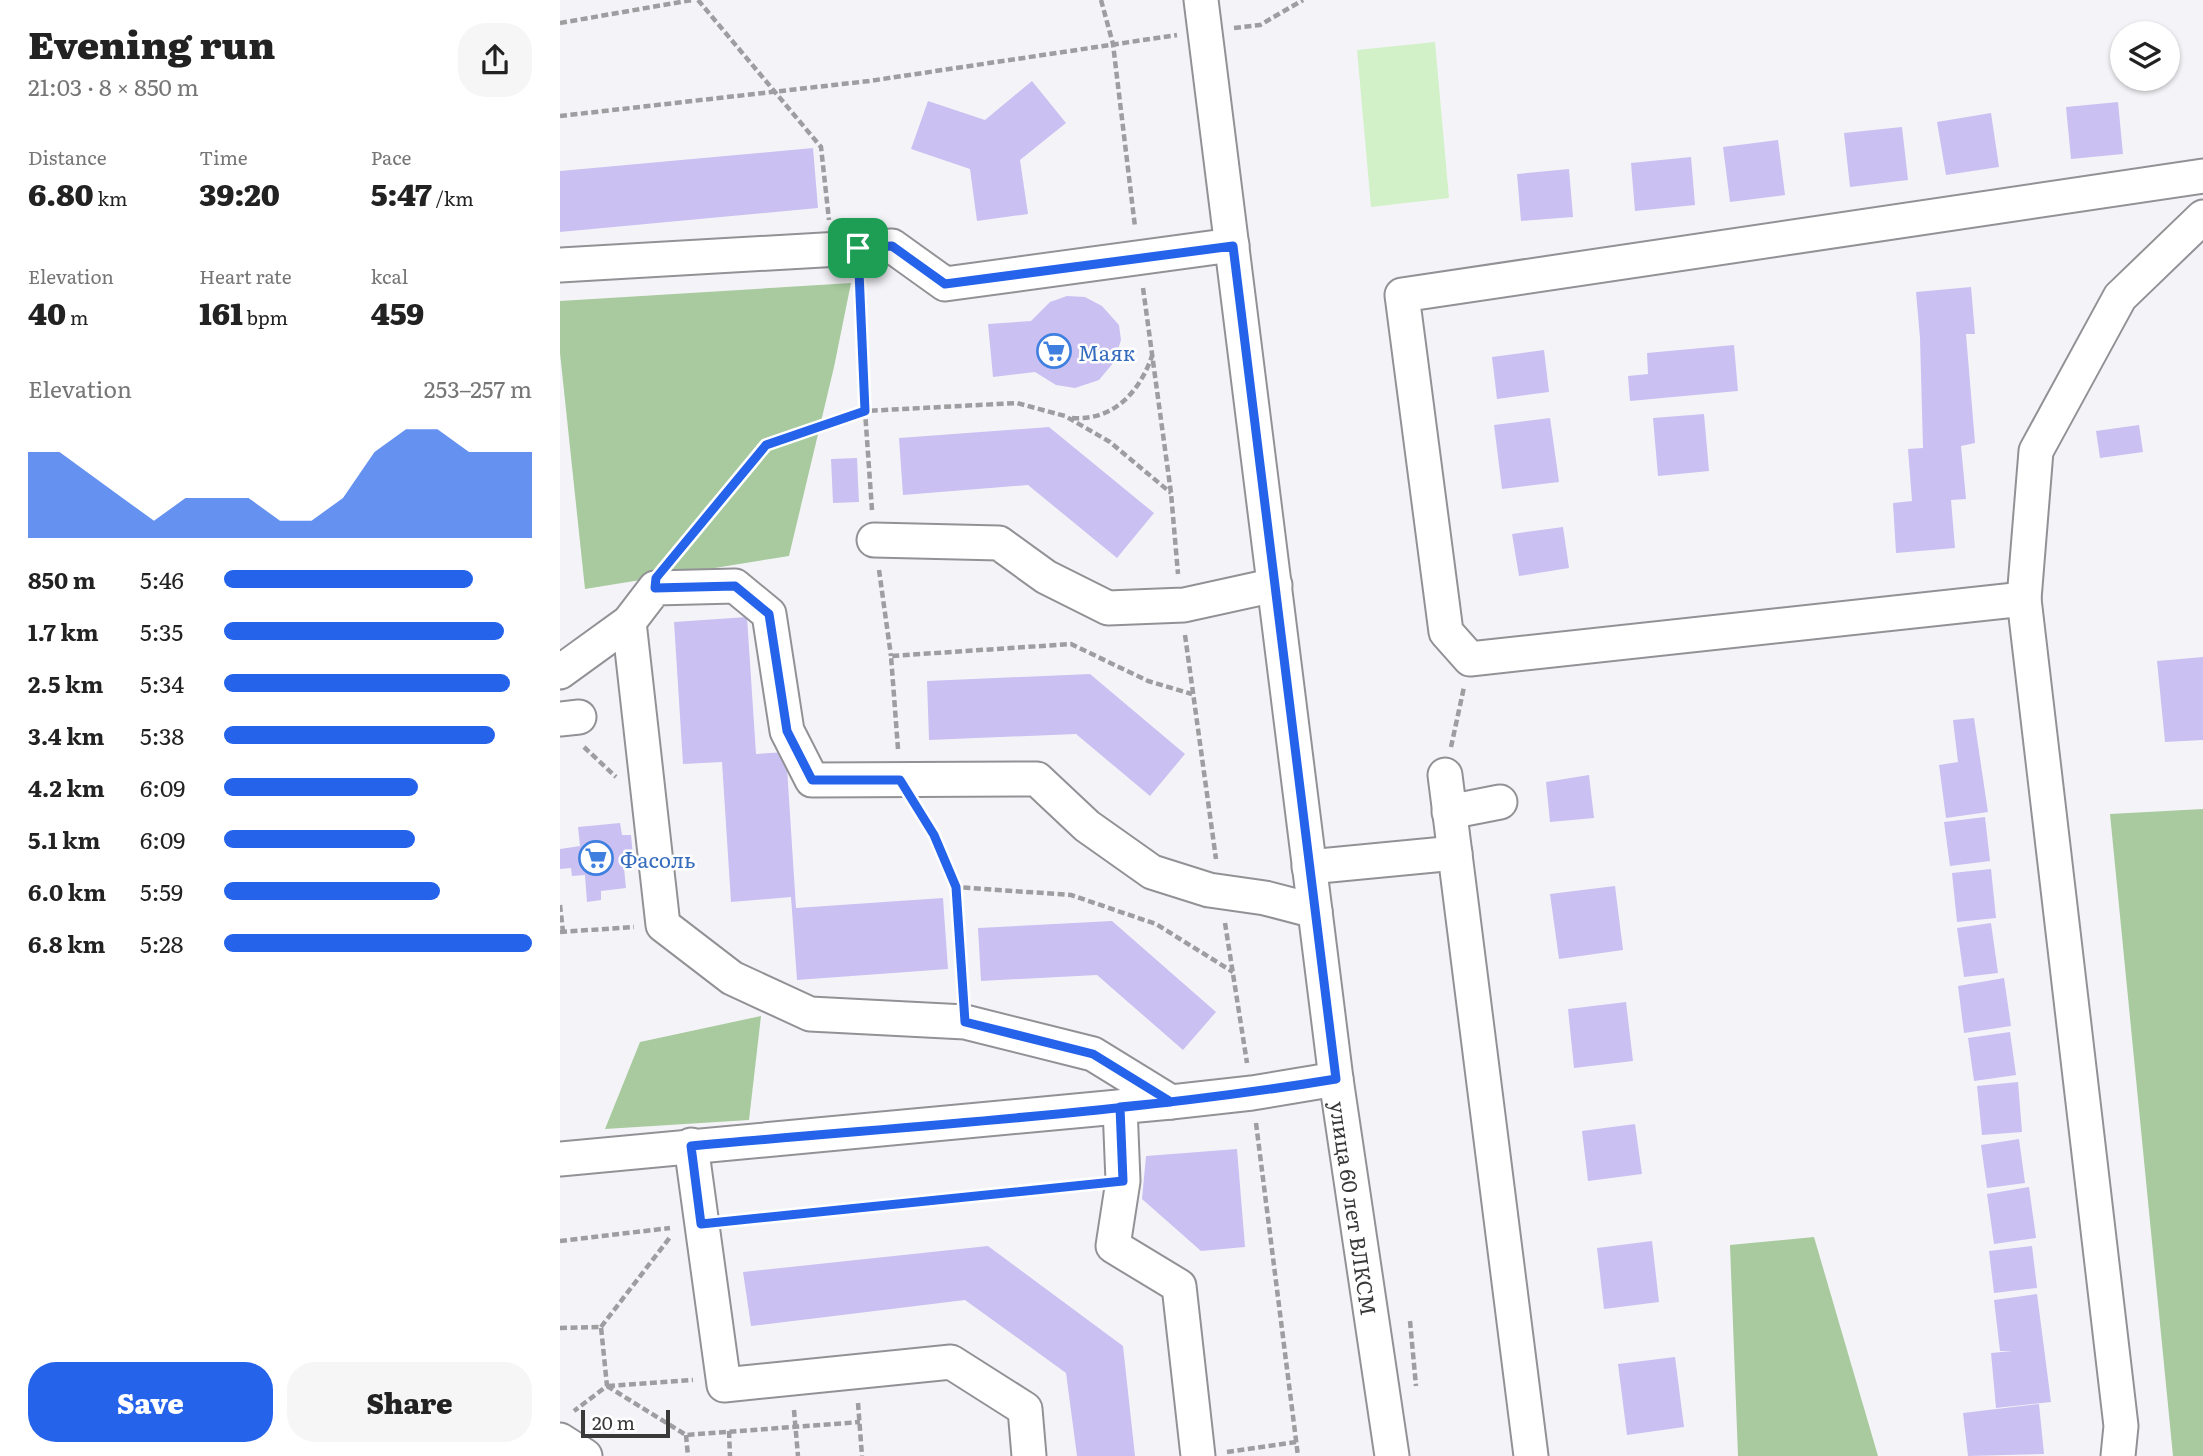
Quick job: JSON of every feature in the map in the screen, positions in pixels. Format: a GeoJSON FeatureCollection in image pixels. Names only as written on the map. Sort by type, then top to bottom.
{"type":"FeatureCollection","features":[{"type":"Feature","properties":{"kind":"street","name":"улица 60 лет ВЛКСМ"},"geometry":{"type":"LineString","coordinates":[[1203,16],[1336,1079],[1392,1456]]}},
{"type":"Feature","properties":{"kind":"street"},"geometry":{"type":"LineString","coordinates":[[2024,599],[1471,659],[1446,632],[1402,295],[2203,176]]}},
{"type":"Feature","properties":{"kind":"street"},"geometry":{"type":"LineString","coordinates":[[2119,1456],[2121,1426],[2024,599],[2036,451],[2120,297],[2203,217]]}},
{"type":"Feature","properties":{"kind":"street"},"geometry":{"type":"LineString","coordinates":[[560,265],[892,246],[945,284],[1233,246]]}},
{"type":"Feature","properties":{"kind":"street"},"geometry":{"type":"LineString","coordinates":[[874,540],[999,542],[1046,577],[1108,608],[1184,605],[1275,585]]}},
{"type":"Feature","properties":{"kind":"street"},"geometry":{"type":"LineString","coordinates":[[560,672],[629,622],[655,588],[735,586],[769,614],[787,731],[812,780],[1037,779],[1087,826],[1152,872],[1209,890],[1265,898],[1315,911]]}},
{"type":"Feature","properties":{"kind":"street"},"geometry":{"type":"LineString","coordinates":[[629,622],[663,925],[732,978],[810,1014],[965,1022],[1093,1054],[1171,1102]]}},
{"type":"Feature","properties":{"kind":"street"},"geometry":{"type":"LineString","coordinates":[[1445,775],[1531,1456]]}},
{"type":"Feature","properties":{"kind":"street"},"geometry":{"type":"LineString","coordinates":[[1449,812],[1500,802]]}},
{"type":"Feature","properties":{"kind":"street"},"geometry":{"type":"LineString","coordinates":[[1309,867],[1455,853]]}},
{"type":"Feature","properties":{"kind":"street"},"geometry":{"type":"LineString","coordinates":[[560,1159],[1171,1102],[1252,1093],[1336,1079]]}},
{"type":"Feature","properties":{"kind":"street"},"geometry":{"type":"LineString","coordinates":[[1120,1107],[1123,1181],[1113,1246],[1179,1286],[1198,1456]]}},
{"type":"Feature","properties":{"kind":"street"},"geometry":{"type":"LineString","coordinates":[[691,1146],[724,1385],[951,1363],[1025,1409],[1029,1456]]}},
{"type":"Feature","properties":{"kind":"street"},"geometry":{"type":"LineString","coordinates":[[565,1427],[584,1456]]}},
{"type":"Feature","properties":{"kind":"path"},"geometry":{"type":"LineString","coordinates":[[560,23],[692,0]]}},
{"type":"Feature","properties":{"kind":"path"},"geometry":{"type":"LineString","coordinates":[[698,0],[821,147],[845,249],[865,411],[874,540],[891,656],[900,780],[934,835],[956,887],[965,1022]]}},
{"type":"Feature","properties":{"kind":"path"},"geometry":{"type":"LineString","coordinates":[[560,116],[869,81],[1203,16],[1260,25],[1303,0]]}},
{"type":"Feature","properties":{"kind":"path"},"geometry":{"type":"LineString","coordinates":[[1068,418],[1096,417],[1125,401],[1142,380],[1152,356]]}},
{"type":"Feature","properties":{"kind":"path"},"geometry":{"type":"LineString","coordinates":[[655,588],[656,578],[766,445],[865,411],[1017,403],[1068,418],[1110,442],[1171,493]]}},
{"type":"Feature","properties":{"kind":"path"},"geometry":{"type":"LineString","coordinates":[[891,656],[1071,644],[1148,681],[1192,694]]}},
{"type":"Feature","properties":{"kind":"path"},"geometry":{"type":"LineString","coordinates":[[1445,775],[1471,659]]}},
{"type":"Feature","properties":{"kind":"path"},"geometry":{"type":"LineString","coordinates":[[573,726],[649,809]]}},
{"type":"Feature","properties":{"kind":"path"},"geometry":{"type":"LineString","coordinates":[[956,887],[1071,895],[1156,924],[1233,972]]}},
{"type":"Feature","properties":{"kind":"path"},"geometry":{"type":"LineString","coordinates":[[560,905],[562,932],[663,925]]}},
{"type":"Feature","properties":{"kind":"path"},"geometry":{"type":"LineString","coordinates":[[1260,1158],[1298,1456]]}},
{"type":"Feature","properties":{"kind":"path"},"geometry":{"type":"LineString","coordinates":[[701,1224],[1123,1181]]}},
{"type":"Feature","properties":{"kind":"path"},"geometry":{"type":"LineString","coordinates":[[560,1241],[677,1227],[601,1327],[607,1387]]}},
{"type":"Feature","properties":{"kind":"path"},"geometry":{"type":"LineString","coordinates":[[560,1328],[601,1327]]}},
{"type":"Feature","properties":{"kind":"path"},"geometry":{"type":"LineString","coordinates":[[856,1371],[862,1456]]}},
{"type":"Feature","properties":{"kind":"path"},"geometry":{"type":"LineString","coordinates":[[792,1377],[798,1456]]}},
{"type":"Feature","properties":{"kind":"path"},"geometry":{"type":"LineString","coordinates":[[565,1427],[607,1387],[691,1379]]}},
{"type":"Feature","properties":{"kind":"path"},"geometry":{"type":"LineString","coordinates":[[607,1387],[686,1435],[860,1422]]}},
{"type":"Feature","properties":{"kind":"path"},"geometry":{"type":"LineString","coordinates":[[729,1431],[730,1456]]}},
{"type":"Feature","properties":{"kind":"path"},"geometry":{"type":"LineString","coordinates":[[686,1435],[688,1456]]}},
{"type":"Feature","properties":{"kind":"path"},"geometry":{"type":"LineString","coordinates":[[1198,1456],[1296,1442]]}},
{"type":"Feature","properties":{"kind":"green space"},"geometry":{"type":"Polygon","coordinates":[[[1435,42],[1449,198],[1371,207],[1357,50],[1435,42]]]}},
{"type":"Feature","properties":{"kind":"green space"},"geometry":{"type":"Polygon","coordinates":[[[851,283],[789,556],[585,589],[560,353],[560,301],[851,283]]]}},
{"type":"Feature","properties":{"kind":"green space"},"geometry":{"type":"Polygon","coordinates":[[[2203,809],[2203,1456],[2173,1456],[2110,814],[2203,809]]]}},
{"type":"Feature","properties":{"kind":"green space"},"geometry":{"type":"Polygon","coordinates":[[[761,1016],[749,1120],[605,1129],[640,1042],[761,1016]]]}},
{"type":"Feature","properties":{"kind":"green space"},"geometry":{"type":"Polygon","coordinates":[[[1814,1237],[1878,1456],[1738,1456],[1730,1245],[1814,1237]]]}},
{"type":"Feature","properties":{"kind":"building"},"geometry":{"type":"Polygon","coordinates":[[[1032,81],[1066,123],[1020,160],[1028,214],[977,221],[970,169],[911,149],[928,101],[985,120],[1032,81]]]}},
{"type":"Feature","properties":{"kind":"building"},"geometry":{"type":"Polygon","coordinates":[[[2118,102],[2123,154],[2071,159],[2066,107],[2118,102]]]}},
{"type":"Feature","properties":{"kind":"building"},"geometry":{"type":"Polygon","coordinates":[[[1991,113],[1999,167],[1946,175],[1937,122],[1991,113]]]}},
{"type":"Feature","properties":{"kind":"building"},"geometry":{"type":"Polygon","coordinates":[[[1902,127],[1908,180],[1850,187],[1844,133],[1902,127]]]}},
{"type":"Feature","properties":{"kind":"building"},"geometry":{"type":"Polygon","coordinates":[[[1778,140],[1785,195],[1730,202],[1723,147],[1778,140]]]}},
{"type":"Feature","properties":{"kind":"building"},"geometry":{"type":"Polygon","coordinates":[[[813,148],[818,208],[560,232],[560,171],[813,148]]]}},
{"type":"Feature","properties":{"kind":"building"},"geometry":{"type":"Polygon","coordinates":[[[1691,157],[1695,205],[1635,211],[1631,163],[1691,157]]]}},
{"type":"Feature","properties":{"kind":"building"},"geometry":{"type":"Polygon","coordinates":[[[1569,169],[1573,217],[1521,221],[1517,174],[1569,169]]]}},
{"type":"Feature","properties":{"kind":"building"},"geometry":{"type":"Polygon","coordinates":[[[1971,287],[1975,334],[1966,334],[1975,443],[1961,446],[1966,499],[1951,500],[1955,548],[1896,553],[1893,503],[1912,501],[1908,449],[1923,448],[1916,292],[1971,287]]]}},
{"type":"Feature","properties":{"kind":"building","name":"Маяк"},"geometry":{"type":"Polygon","coordinates":[[[1067,296],[1085,297],[1102,306],[1119,325],[1121,340],[1114,362],[1099,380],[1075,388],[1056,385],[1035,372],[993,377],[988,324],[1031,321],[1050,302],[1067,296]]]}},
{"type":"Feature","properties":{"kind":"building"},"geometry":{"type":"Polygon","coordinates":[[[1734,345],[1738,391],[1630,401],[1628,376],[1648,374],[1647,353],[1734,345]]]}},
{"type":"Feature","properties":{"kind":"building"},"geometry":{"type":"Polygon","coordinates":[[[1544,350],[1549,392],[1497,399],[1492,357],[1544,350]]]}},
{"type":"Feature","properties":{"kind":"building"},"geometry":{"type":"Polygon","coordinates":[[[1704,414],[1709,471],[1658,476],[1653,418],[1704,414]]]}},
{"type":"Feature","properties":{"kind":"building"},"geometry":{"type":"Polygon","coordinates":[[[1550,418],[1559,482],[1502,489],[1494,425],[1550,418]]]}},
{"type":"Feature","properties":{"kind":"building"},"geometry":{"type":"Polygon","coordinates":[[[2139,425],[2143,452],[2100,458],[2096,431],[2139,425]]]}},
{"type":"Feature","properties":{"kind":"building"},"geometry":{"type":"Polygon","coordinates":[[[1049,427],[1154,513],[1117,558],[1028,485],[903,495],[899,438],[1049,427]]]}},
{"type":"Feature","properties":{"kind":"building"},"geometry":{"type":"Polygon","coordinates":[[[857,458],[859,502],[833,503],[831,459],[857,458]]]}},
{"type":"Feature","properties":{"kind":"building"},"geometry":{"type":"Polygon","coordinates":[[[1563,527],[1569,568],[1519,576],[1512,534],[1563,527]]]}},
{"type":"Feature","properties":{"kind":"building"},"geometry":{"type":"Polygon","coordinates":[[[747,617],[756,754],[786,752],[796,908],[943,898],[948,969],[797,980],[791,897],[731,902],[722,762],[683,764],[674,622],[747,617]]]}},
{"type":"Feature","properties":{"kind":"building"},"geometry":{"type":"Polygon","coordinates":[[[2203,657],[2203,740],[2165,742],[2157,661],[2203,657]]]}},
{"type":"Feature","properties":{"kind":"building"},"geometry":{"type":"Polygon","coordinates":[[[1090,674],[1185,754],[1150,796],[1076,734],[929,740],[927,681],[1090,674]]]}},
{"type":"Feature","properties":{"kind":"building"},"geometry":{"type":"Polygon","coordinates":[[[1974,718],[1988,812],[1946,818],[1939,765],[1958,762],[1953,720],[1974,718]]]}},
{"type":"Feature","properties":{"kind":"building"},"geometry":{"type":"Polygon","coordinates":[[[1589,775],[1594,818],[1550,822],[1546,782],[1589,775]]]}},
{"type":"Feature","properties":{"kind":"building"},"geometry":{"type":"Polygon","coordinates":[[[1985,817],[1990,861],[1950,866],[1944,822],[1985,817]]]}},
{"type":"Feature","properties":{"kind":"building","name":"Фасоль"},"geometry":{"type":"Polygon","coordinates":[[[620,823],[622,835],[631,835],[634,867],[624,868],[626,888],[601,891],[601,900],[587,902],[585,875],[572,876],[571,868],[560,869],[560,849],[580,846],[578,827],[620,823]]]}},
{"type":"Feature","properties":{"kind":"building"},"geometry":{"type":"Polygon","coordinates":[[[1991,869],[1996,918],[1957,922],[1952,873],[1991,869]]]}},
{"type":"Feature","properties":{"kind":"building"},"geometry":{"type":"Polygon","coordinates":[[[1615,886],[1623,950],[1559,959],[1550,894],[1615,886]]]}},
{"type":"Feature","properties":{"kind":"building"},"geometry":{"type":"Polygon","coordinates":[[[1112,921],[1216,1012],[1183,1050],[1097,975],[981,981],[978,928],[1112,921]]]}},
{"type":"Feature","properties":{"kind":"building"},"geometry":{"type":"Polygon","coordinates":[[[1991,923],[1998,973],[1964,977],[1957,928],[1991,923]]]}},
{"type":"Feature","properties":{"kind":"building"},"geometry":{"type":"Polygon","coordinates":[[[2004,978],[2011,1026],[1964,1033],[1958,986],[2004,978]]]}},
{"type":"Feature","properties":{"kind":"building"},"geometry":{"type":"Polygon","coordinates":[[[1626,1002],[1633,1061],[1574,1068],[1568,1009],[1626,1002]]]}},
{"type":"Feature","properties":{"kind":"building"},"geometry":{"type":"Polygon","coordinates":[[[2010,1032],[2016,1075],[1974,1081],[1968,1038],[2010,1032]]]}},
{"type":"Feature","properties":{"kind":"building"},"geometry":{"type":"Polygon","coordinates":[[[2018,1082],[2022,1132],[1982,1135],[1977,1086],[2018,1082]]]}},
{"type":"Feature","properties":{"kind":"building"},"geometry":{"type":"Polygon","coordinates":[[[1635,1124],[1642,1174],[1588,1181],[1582,1131],[1635,1124]]]}},
{"type":"Feature","properties":{"kind":"building"},"geometry":{"type":"Polygon","coordinates":[[[2019,1139],[2025,1183],[1987,1188],[1981,1145],[2019,1139]]]}},
{"type":"Feature","properties":{"kind":"building"},"geometry":{"type":"Polygon","coordinates":[[[1237,1149],[1245,1247],[1201,1251],[1142,1199],[1146,1156],[1237,1149]]]}},
{"type":"Feature","properties":{"kind":"building"},"geometry":{"type":"Polygon","coordinates":[[[2029,1187],[2036,1238],[1994,1244],[1987,1194],[2029,1187]]]}},
{"type":"Feature","properties":{"kind":"building"},"geometry":{"type":"Polygon","coordinates":[[[1652,1241],[1659,1302],[1604,1309],[1597,1248],[1652,1241]]]}},
{"type":"Feature","properties":{"kind":"building"},"geometry":{"type":"Polygon","coordinates":[[[988,1246],[1123,1346],[1135,1456],[1077,1456],[1066,1373],[965,1300],[751,1326],[743,1272],[988,1246]]]}},
{"type":"Feature","properties":{"kind":"building"},"geometry":{"type":"Polygon","coordinates":[[[2032,1246],[2037,1288],[1994,1293],[1989,1251],[2032,1246]]]}},
{"type":"Feature","properties":{"kind":"building"},"geometry":{"type":"Polygon","coordinates":[[[2037,1294],[2051,1402],[1996,1408],[1991,1353],[2013,1351],[2000,1351],[1994,1300],[2037,1294]]]}},
{"type":"Feature","properties":{"kind":"building"},"geometry":{"type":"Polygon","coordinates":[[[1675,1357],[1684,1427],[1627,1435],[1618,1364],[1675,1357]]]}},
{"type":"Feature","properties":{"kind":"building"},"geometry":{"type":"Polygon","coordinates":[[[2039,1404],[2044,1454],[1968,1456],[1963,1413],[2039,1404]]]}},
{"type":"Feature","properties":{"kind":"place","name":"Маяк"},"geometry":{"type":"Point","coordinates":[1054,351]}},
{"type":"Feature","properties":{"kind":"place","name":"Фасоль"},"geometry":{"type":"Point","coordinates":[596,858]}},
{"type":"Feature","properties":{"kind":"route"},"geometry":{"type":"LineString","coordinates":[[858,248],[865,411],[766,445],[656,578],[655,588],[735,586],[769,614],[787,731],[812,780],[900,780],[934,835],[956,887],[965,1022],[1093,1054],[1171,1102],[1120,1107],[1123,1181],[701,1224],[691,1146],[1171,1102],[1252,1093],[1336,1079],[1233,246],[945,284],[892,246],[858,248]]}}]}
